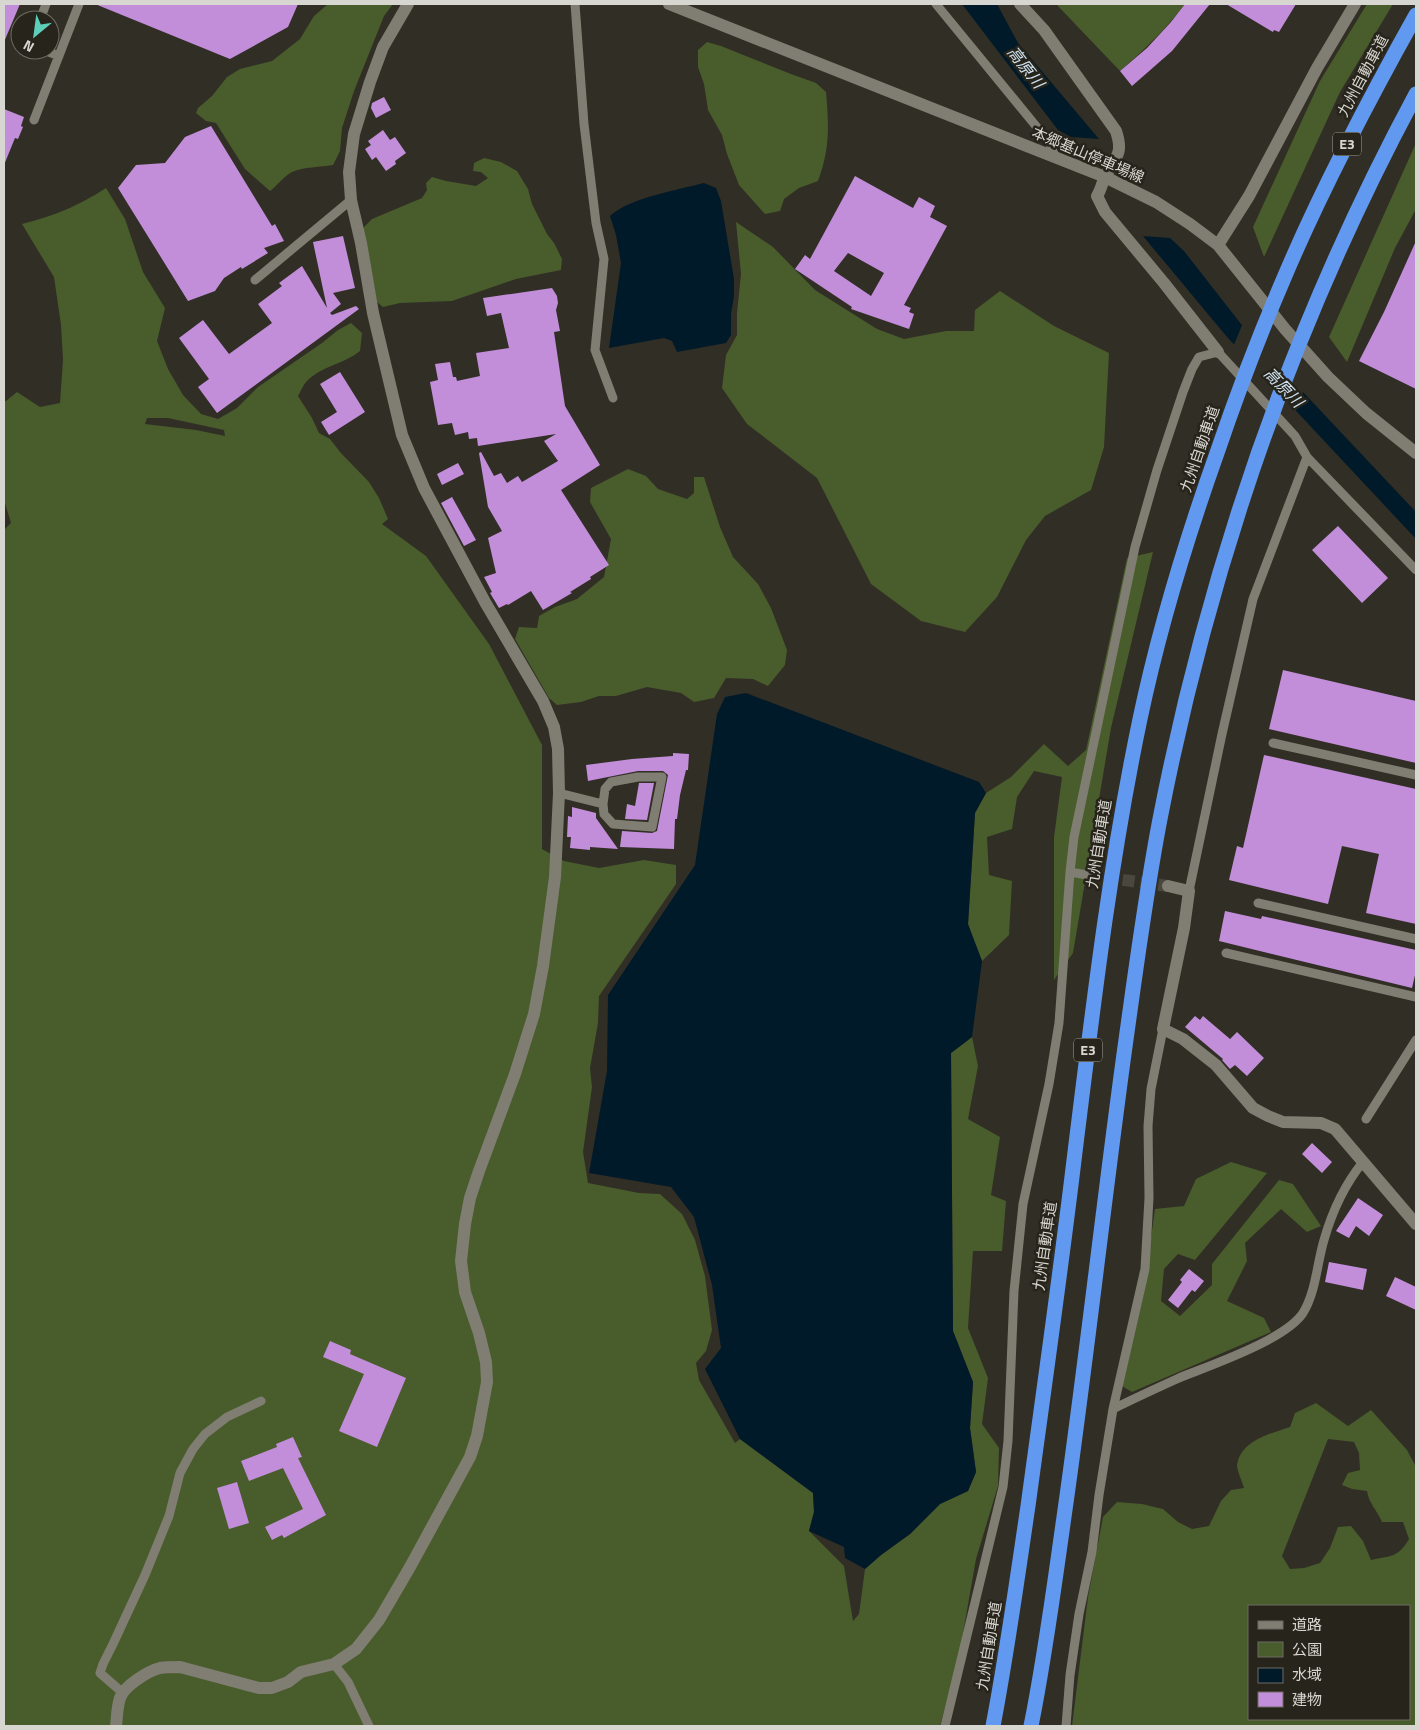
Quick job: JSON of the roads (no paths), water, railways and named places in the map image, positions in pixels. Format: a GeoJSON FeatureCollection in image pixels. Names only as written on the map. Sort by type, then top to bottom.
{"type":"FeatureCollection","features":[{"type":"Feature","properties":{"kind":"highway","name":"九州自動車道"},"geometry":{"type":"LineString","coordinates":[[993,1726],[1005,1665],[1043,1400],[1099,960],[1121,816],[1141,716],[1166,613],[1196,511],[1240,387],[1284,277],[1331,176],[1379,81],[1416,15]]}},
{"type":"Feature","properties":{"kind":"highway","name":"E3"},"geometry":{"type":"LineString","coordinates":[[1031,1726],[1046,1649],[1135,976],[1159,824],[1180,723],[1204,624],[1234,524],[1271,419],[1312,310],[1367,192],[1416,94]]}},
{"type":"Feature","properties":{"kind":"street"},"geometry":{"type":"LineString","coordinates":[[116,1726],[120,1697],[131,1684],[158,1668],[180,1667],[259,1688],[272,1688],[288,1682],[301,1672],[334,1664],[356,1649],[379,1620],[470,1457],[486,1382],[486,1362],[479,1332],[465,1292],[461,1261],[465,1224],[470,1198],[515,1074],[534,1014],[543,966],[555,877],[559,793],[558,748],[554,726],[543,701],[485,602],[424,488],[402,435],[372,313],[361,243],[351,200],[348,172],[354,134],[370,82],[383,47],[408,4]]}},
{"type":"Feature","properties":{"kind":"street","name":"本郷基山停車場線"},"geometry":{"type":"LineString","coordinates":[[669,4],[1105,177],[1156,202],[1218,245],[1285,329],[1328,377],[1366,413],[1416,453]]}},
{"type":"Feature","properties":{"kind":"street"},"geometry":{"type":"LineString","coordinates":[[1020,4],[1044,30],[1116,131],[1120,144],[1116,159],[1105,177],[1097,196],[1105,212],[1218,352]]}},
{"type":"Feature","properties":{"kind":"street"},"geometry":{"type":"LineString","coordinates":[[1218,245],[1249,196],[1317,68],[1355,4]]}},
{"type":"Feature","properties":{"kind":"street"},"geometry":{"type":"LineString","coordinates":[[1168,886],[1189,891],[1184,928],[1163,1029],[1183,1039],[1216,1065],[1253,1108],[1282,1122],[1321,1123],[1335,1129],[1416,1224]]}},
{"type":"Feature","properties":{"kind":"lane"},"geometry":{"type":"LineString","coordinates":[[60,53],[79,4]]}},
{"type":"Feature","properties":{"kind":"lane"},"geometry":{"type":"LineString","coordinates":[[575,4],[584,124],[596,223],[604,259],[595,350],[613,398]]}},
{"type":"Feature","properties":{"kind":"lane"},"geometry":{"type":"LineString","coordinates":[[936,4],[1049,142],[1056,158]]}},
{"type":"Feature","properties":{"kind":"lane"},"geometry":{"type":"LineString","coordinates":[[34,120],[57,60]]}},
{"type":"Feature","properties":{"kind":"lane"},"geometry":{"type":"LineString","coordinates":[[255,280],[351,200]]}},
{"type":"Feature","properties":{"kind":"lane"},"geometry":{"type":"LineString","coordinates":[[945,1726],[1003,1487],[1008,1441],[1014,1291],[1023,1204],[1050,1084],[1059,1023],[1074,837],[1135,547],[1157,470],[1192,368],[1199,357],[1218,352],[1295,436],[1306,457],[1416,570]]}},
{"type":"Feature","properties":{"kind":"lane"},"geometry":{"type":"LineString","coordinates":[[1189,891],[1253,599],[1306,457]]}},
{"type":"Feature","properties":{"kind":"lane"},"geometry":{"type":"LineString","coordinates":[[1273,743],[1416,775]]}},
{"type":"Feature","properties":{"kind":"lane"},"geometry":{"type":"LineString","coordinates":[[638,777],[662,777],[652,827],[613,824],[604,814],[603,804],[606,789],[611,782],[638,777]]}},
{"type":"Feature","properties":{"kind":"lane"},"geometry":{"type":"LineString","coordinates":[[559,793],[603,804]]}},
{"type":"Feature","properties":{"kind":"lane"},"geometry":{"type":"LineString","coordinates":[[1070,872],[1087,875]]}},
{"type":"Feature","properties":{"kind":"lane"},"geometry":{"type":"LineString","coordinates":[[1258,903],[1416,939]]}},
{"type":"Feature","properties":{"kind":"lane"},"geometry":{"type":"LineString","coordinates":[[1226,953],[1416,997]]}},
{"type":"Feature","properties":{"kind":"lane"},"geometry":{"type":"LineString","coordinates":[[1066,1726],[1070,1675],[1079,1614],[1092,1552],[1099,1494],[1113,1409],[1145,1269],[1149,1182],[1148,1126],[1151,1089],[1163,1029]]}},
{"type":"Feature","properties":{"kind":"lane"},"geometry":{"type":"LineString","coordinates":[[1366,1119],[1416,1040]]}},
{"type":"Feature","properties":{"kind":"lane"},"geometry":{"type":"LineString","coordinates":[[1113,1409],[1270,1340],[1293,1324],[1303,1312],[1311,1294],[1324,1238],[1332,1217],[1350,1178],[1363,1162]]}},
{"type":"Feature","properties":{"kind":"lane"},"geometry":{"type":"LineString","coordinates":[[123,1694],[100,1674],[145,1575],[169,1516],[180,1473],[193,1449],[205,1434],[227,1417],[261,1401]]}},
{"type":"Feature","properties":{"kind":"lane"},"geometry":{"type":"LineString","coordinates":[[334,1664],[348,1682],[369,1726]]}},
{"type":"Feature","properties":{"kind":"water","name":"高原川"},"geometry":{"type":"Polygon","coordinates":[[[962,4],[997,4],[1018,43],[1099,139],[1071,137],[1058,130],[962,4]]]}},
{"type":"Feature","properties":{"kind":"water"},"geometry":{"type":"Polygon","coordinates":[[[704,183],[716,188],[721,201],[734,279],[731,335],[726,343],[677,352],[672,341],[664,338],[609,348],[621,263],[616,235],[610,216],[641,199],[704,183]]]}},
{"type":"Feature","properties":{"kind":"water","name":"高原川"},"geometry":{"type":"Polygon","coordinates":[[[1143,236],[1170,238],[1184,251],[1252,338],[1416,512],[1416,539],[1227,337],[1143,236]]]}},
{"type":"Feature","properties":{"kind":"water"},"geometry":{"type":"Polygon","coordinates":[[[746,693],[979,782],[986,793],[975,813],[968,924],[982,961],[972,1037],[951,1053],[953,1331],[973,1382],[970,1428],[976,1472],[968,1491],[940,1504],[910,1534],[865,1569],[845,1558],[844,1547],[809,1531],[814,1512],[813,1493],[740,1439],[705,1369],[721,1348],[712,1285],[694,1217],[671,1187],[589,1173],[607,1071],[608,995],[695,865],[717,714],[725,697],[746,693]]]}},
{"type":"Feature","properties":{"kind":"tunnel"},"geometry":{"type":"LineString","coordinates":[[1087,875],[1168,886]]}}]}
